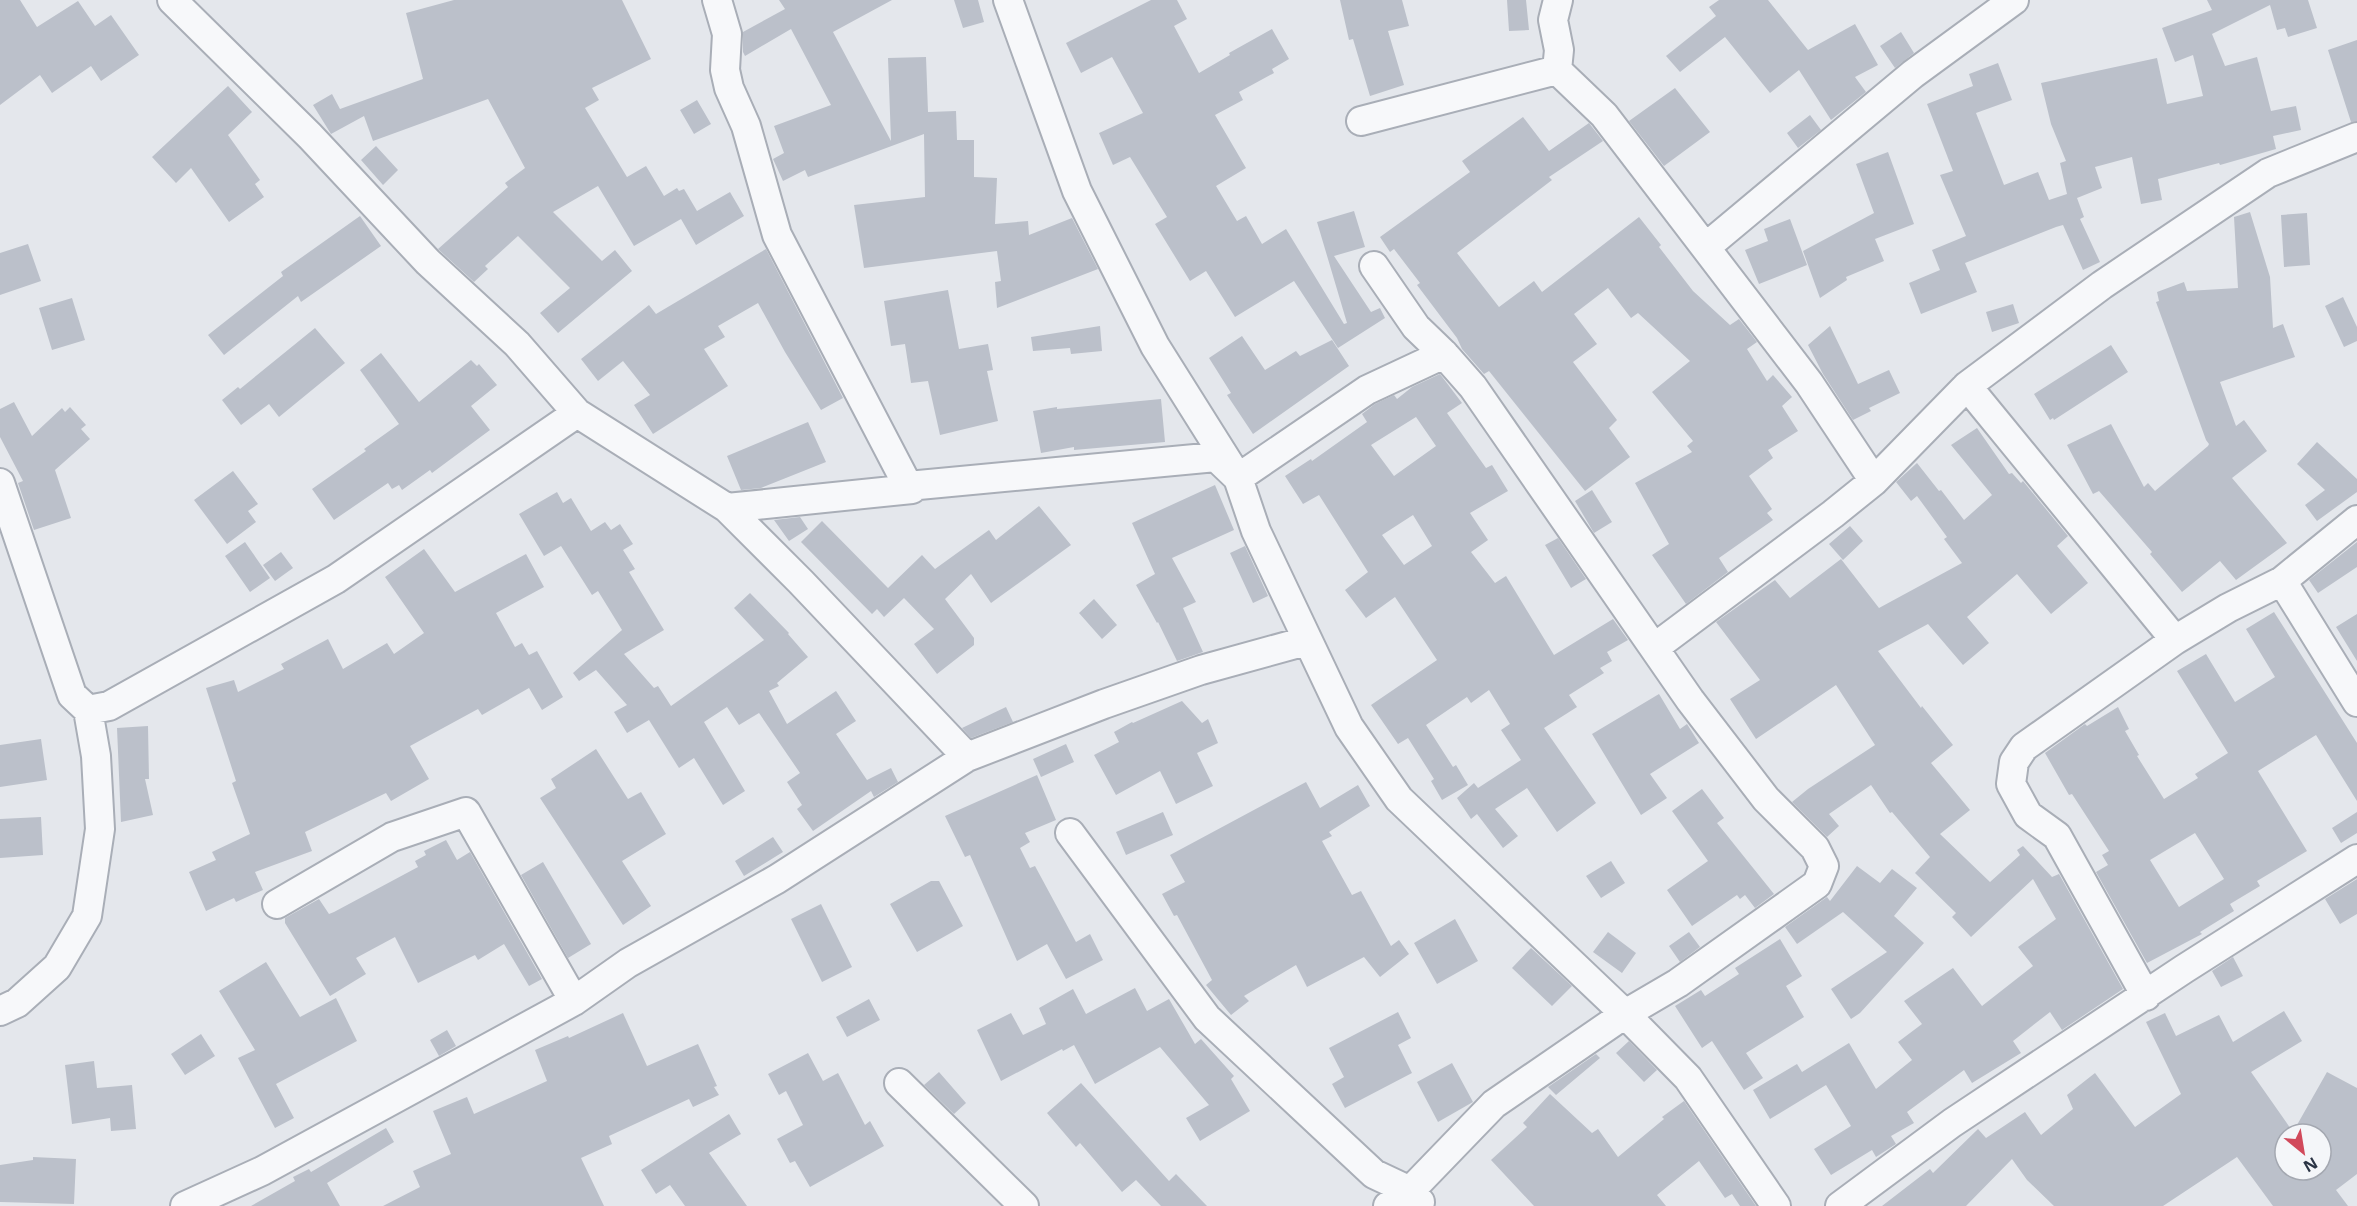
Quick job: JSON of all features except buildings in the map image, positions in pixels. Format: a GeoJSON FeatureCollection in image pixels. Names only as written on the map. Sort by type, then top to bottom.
{"type":"FeatureCollection","features":[{"type":"Feature","properties":{"kind":"street"},"geometry":{"type":"LineString","coordinates":[[172,0],[310,136],[429,262],[517,344],[577,413],[727,508],[967,756]]}},
{"type":"Feature","properties":{"kind":"street"},"geometry":{"type":"LineString","coordinates":[[717,0],[727,34],[725,70],[729,88],[746,126],[777,236],[908,486],[912,489],[727,508]]}},
{"type":"Feature","properties":{"kind":"street"},"geometry":{"type":"LineString","coordinates":[[1008,0],[1077,192],[1155,346],[1238,478],[1256,531],[1306,641],[1349,727],[1399,799],[1625,1014],[1688,1078],[1776,1206]]}},
{"type":"Feature","properties":{"kind":"street"},"geometry":{"type":"LineString","coordinates":[[1557,70],[1559,50],[1553,20],[1558,0]]}},
{"type":"Feature","properties":{"kind":"street"},"geometry":{"type":"LineString","coordinates":[[1706,247],[1913,74],[2014,0]]}},
{"type":"Feature","properties":{"kind":"street"},"geometry":{"type":"LineString","coordinates":[[1361,121],[1557,70]]}},
{"type":"Feature","properties":{"kind":"street"},"geometry":{"type":"LineString","coordinates":[[1557,70],[1604,116],[1706,247],[1809,383],[1874,481]]}},
{"type":"Feature","properties":{"kind":"street"},"geometry":{"type":"LineString","coordinates":[[1654,648],[1874,481],[1967,386],[2102,285],[2268,173],[2357,137]]}},
{"type":"Feature","properties":{"kind":"street"},"geometry":{"type":"LineString","coordinates":[[1070,833],[1207,1018],[1374,1174],[1407,1201],[1494,1104],[1625,1014],[1678,983],[1817,884],[1824,866],[1815,848],[1766,799],[1690,700],[1473,387],[1416,327],[1374,266]]}},
{"type":"Feature","properties":{"kind":"street"},"geometry":{"type":"LineString","coordinates":[[1238,478],[1367,390],[1444,354]]}},
{"type":"Feature","properties":{"kind":"street"},"geometry":{"type":"LineString","coordinates":[[1967,386],[2175,640]]}},
{"type":"Feature","properties":{"kind":"street"},"geometry":{"type":"LineString","coordinates":[[88,710],[109,706],[336,579],[577,413]]}},
{"type":"Feature","properties":{"kind":"street"},"geometry":{"type":"LineString","coordinates":[[908,486],[1163,460],[1216,457],[1238,478]]}},
{"type":"Feature","properties":{"kind":"street"},"geometry":{"type":"LineString","coordinates":[[0,483],[72,695],[88,710],[96,756],[100,829],[87,916],[57,967],[17,1003],[0,1011]]}},
{"type":"Feature","properties":{"kind":"street"},"geometry":{"type":"LineString","coordinates":[[2146,996],[2057,836],[2028,815],[2011,784],[2014,762],[2024,747],[2175,640],[2228,608],[2282,581],[2357,520]]}},
{"type":"Feature","properties":{"kind":"street"},"geometry":{"type":"LineString","coordinates":[[2282,581],[2357,702]]}},
{"type":"Feature","properties":{"kind":"street"},"geometry":{"type":"LineString","coordinates":[[185,1206],[262,1172],[574,1001],[628,963],[777,879],[967,756],[1201,670],[1306,641]]}},
{"type":"Feature","properties":{"kind":"street"},"geometry":{"type":"LineString","coordinates":[[277,904],[392,837],[466,812],[574,1001]]}},
{"type":"Feature","properties":{"kind":"street"},"geometry":{"type":"LineString","coordinates":[[1840,1206],[1952,1123],[2184,969],[2357,859]]}},
{"type":"Feature","properties":{"kind":"street"},"geometry":{"type":"LineString","coordinates":[[899,1083],[1024,1206]]}}]}
